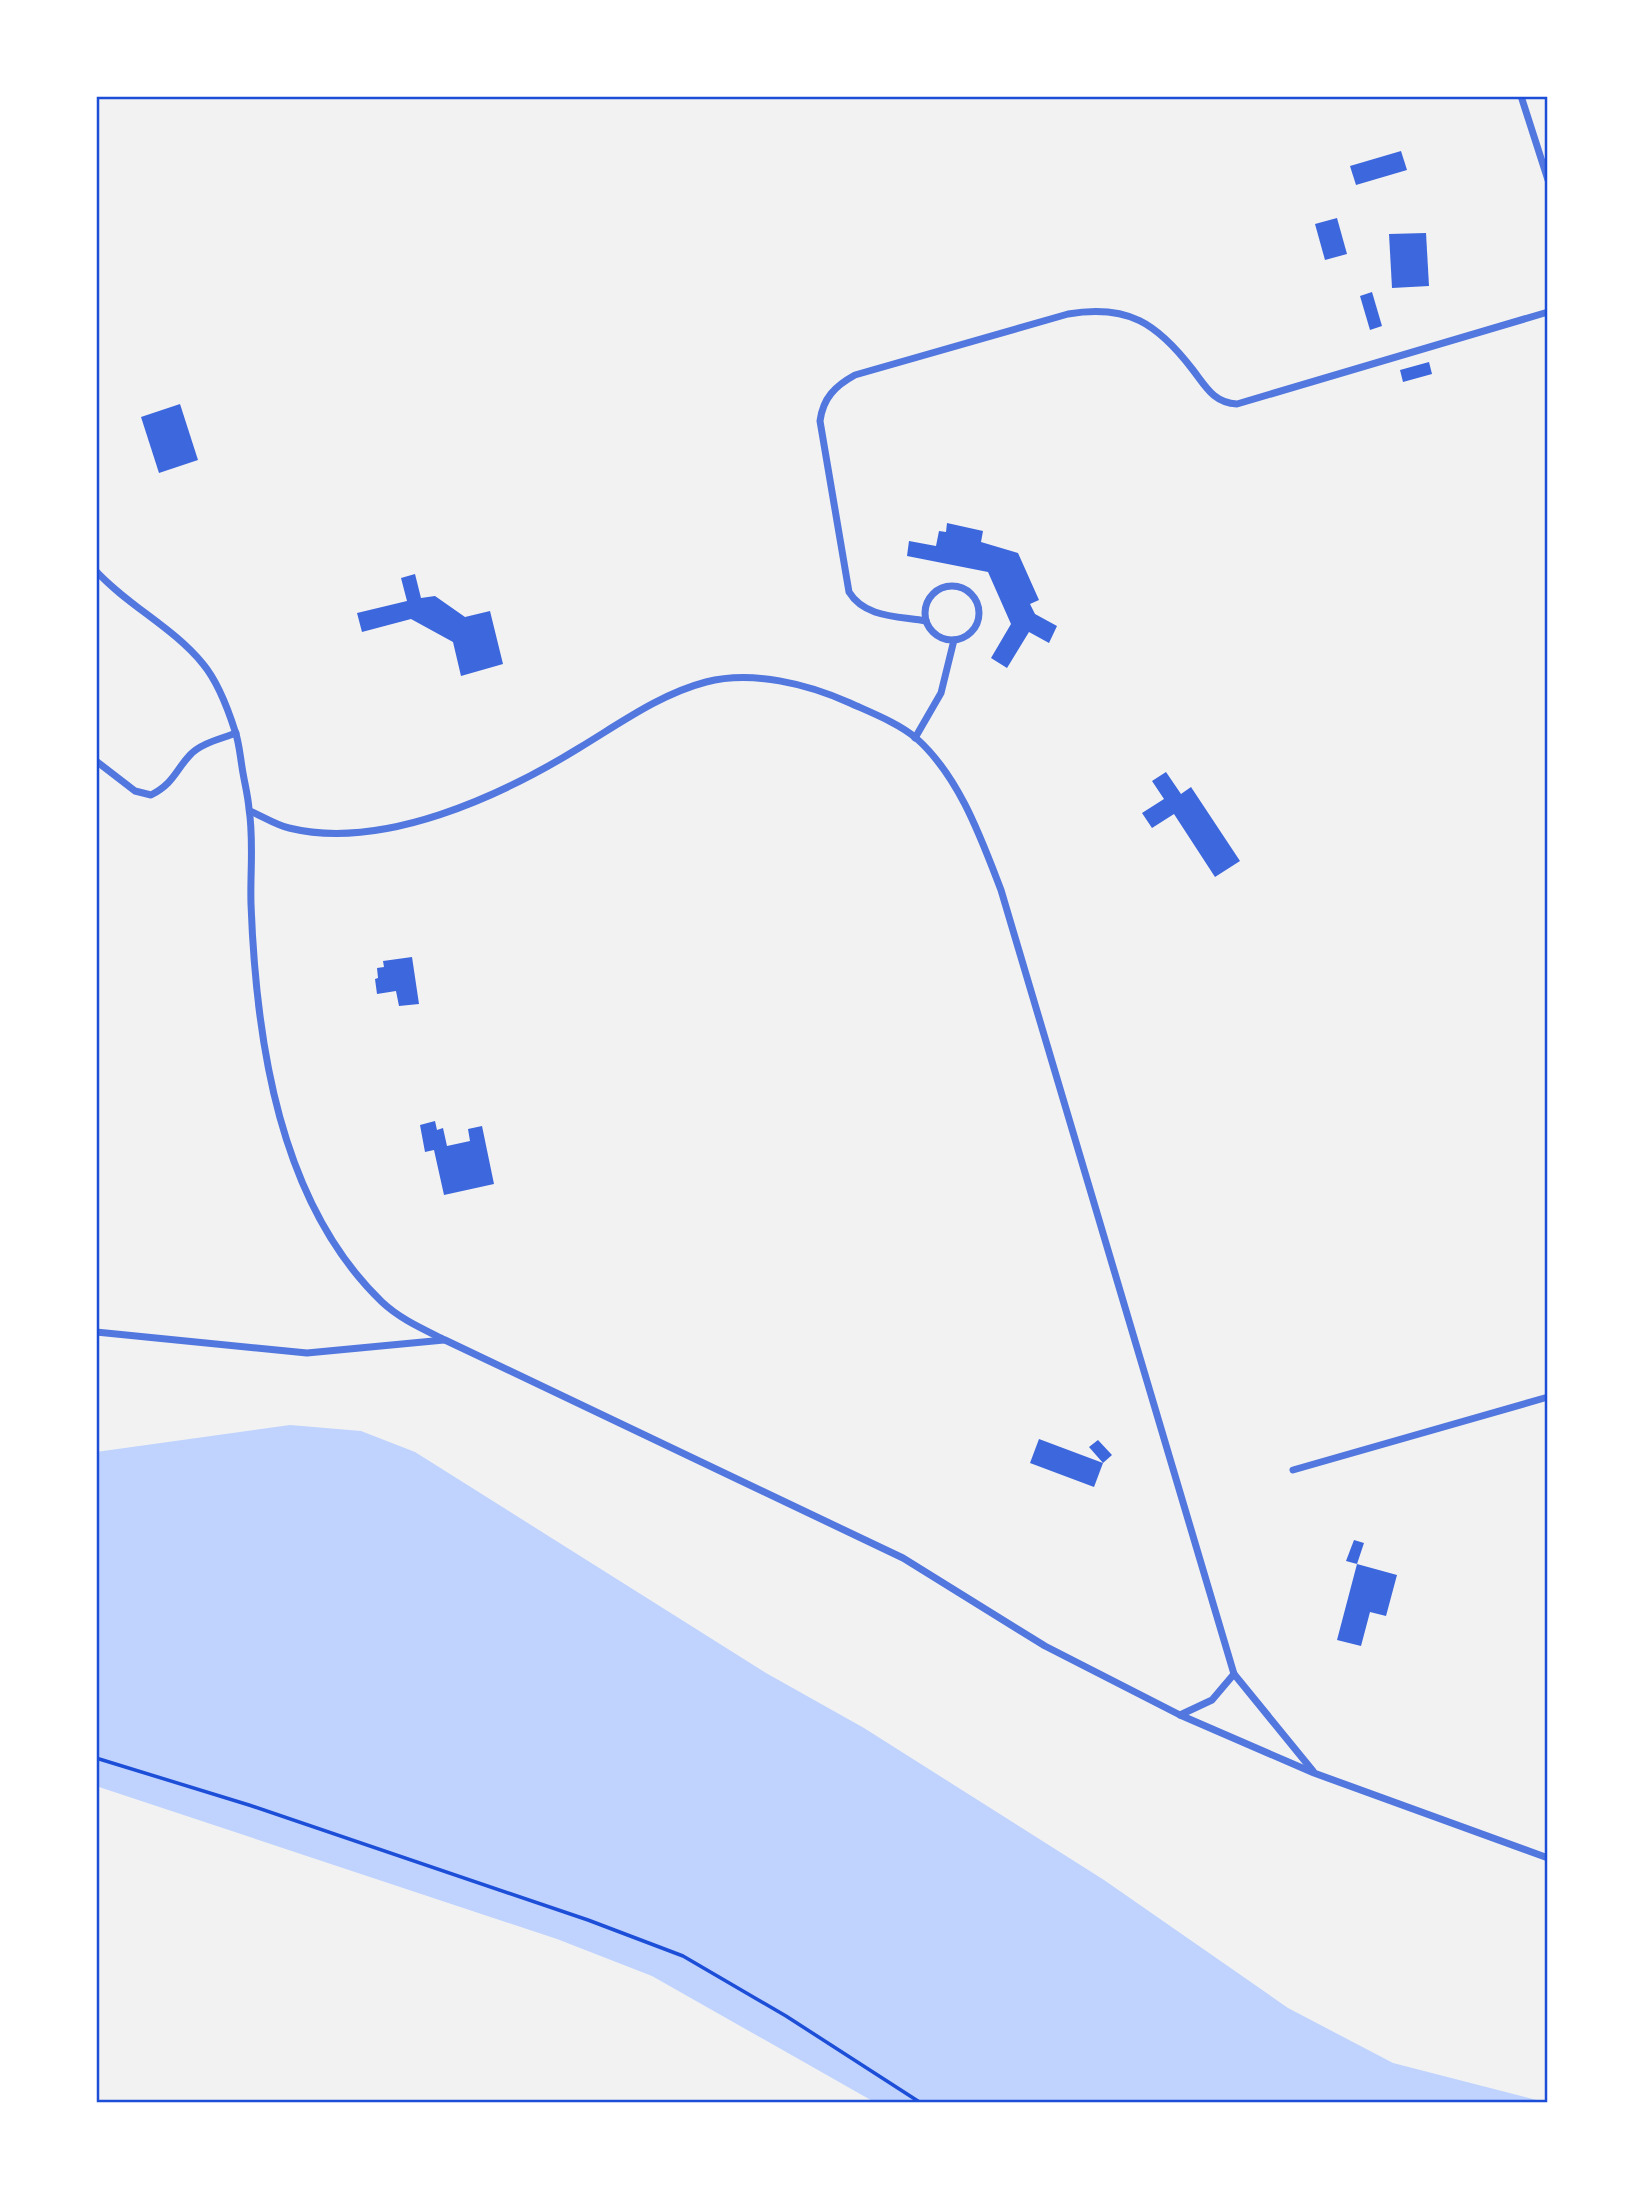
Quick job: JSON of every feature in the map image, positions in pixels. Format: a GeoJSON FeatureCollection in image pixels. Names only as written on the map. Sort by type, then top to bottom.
{"type":"FeatureCollection","features":[{"type":"Feature","properties":{"kind":"street"},"geometry":{"type":"LineString","coordinates":[[1521,96],[1548,180]]}},
{"type":"Feature","properties":{"kind":"street"},"geometry":{"type":"LineString","coordinates":[[926,621],[868,611],[856,603],[849,592],[820,421],[822,405],[830,393],[855,374],[1068,314],[1112,312],[1136,317],[1152,327],[1189,365],[1212,395],[1225,403],[1237,404],[1548,312]]}},
{"type":"Feature","properties":{"kind":"street"},"geometry":{"type":"LineString","coordinates":[[96,570],[113,589],[184,643],[205,666],[236,733],[250,811],[251,906],[265,1043],[274,1100],[298,1169],[324,1226],[349,1265],[383,1303],[412,1324],[903,1558],[1045,1646],[1180,1715],[1314,1773],[1548,1858]]}},
{"type":"Feature","properties":{"kind":"street"},"geometry":{"type":"LineString","coordinates":[[945,587],[962,588],[975,600],[978,617],[970,632],[954,640],[937,635],[926,621],[926,604],[937,590],[945,587]]}},
{"type":"Feature","properties":{"kind":"street"},"geometry":{"type":"LineString","coordinates":[[915,738],[941,693],[954,640]]}},
{"type":"Feature","properties":{"kind":"street"},"geometry":{"type":"LineString","coordinates":[[250,811],[288,828],[325,832],[377,830],[422,821],[461,808],[548,766],[659,700],[706,682],[747,678],[785,682],[827,693],[883,719],[915,738],[960,794],[1001,890],[1234,1674],[1314,1773]]}},
{"type":"Feature","properties":{"kind":"street"},"geometry":{"type":"LineString","coordinates":[[96,761],[135,791],[151,795],[163,789],[176,776],[190,755],[201,747],[236,733]]}},
{"type":"Feature","properties":{"kind":"street"},"geometry":{"type":"LineString","coordinates":[[96,1332],[307,1353],[445,1340]]}},
{"type":"Feature","properties":{"kind":"street"},"geometry":{"type":"LineString","coordinates":[[1293,1470],[1548,1397]]}},
{"type":"Feature","properties":{"kind":"street"},"geometry":{"type":"LineString","coordinates":[[1180,1715],[1212,1700],[1234,1674]]}},
{"type":"Feature","properties":{"kind":"path"},"geometry":{"type":"LineString","coordinates":[[96,1758],[249,1805],[588,1920],[683,1956],[786,2016],[920,2103]]}},
{"type":"Feature","properties":{"kind":"water"},"geometry":{"type":"Polygon","coordinates":[[[290,1425],[361,1431],[415,1452],[766,1673],[864,1728],[1104,1880],[1288,2008],[1393,2063],[1548,2103],[876,2103],[652,1976],[557,1939],[96,1786],[96,1452],[290,1425]]]}},
{"type":"Feature","properties":{"kind":"building"},"geometry":{"type":"Polygon","coordinates":[[[1401,151],[1407,170],[1356,185],[1350,166],[1401,151]]]}},
{"type":"Feature","properties":{"kind":"building"},"geometry":{"type":"Polygon","coordinates":[[[1337,218],[1347,254],[1325,260],[1315,224],[1337,218]]]}},
{"type":"Feature","properties":{"kind":"building"},"geometry":{"type":"Polygon","coordinates":[[[1426,233],[1429,286],[1392,288],[1389,234],[1426,233]]]}},
{"type":"Feature","properties":{"kind":"building"},"geometry":{"type":"Polygon","coordinates":[[[1372,292],[1382,326],[1370,330],[1360,296],[1372,292]]]}},
{"type":"Feature","properties":{"kind":"building"},"geometry":{"type":"Polygon","coordinates":[[[1429,362],[1432,374],[1403,382],[1400,370],[1429,362]]]}},
{"type":"Feature","properties":{"kind":"building"},"geometry":{"type":"Polygon","coordinates":[[[180,404],[198,460],[159,473],[141,417],[180,404]]]}},
{"type":"Feature","properties":{"kind":"building"},"geometry":{"type":"Polygon","coordinates":[[[947,523],[983,531],[981,542],[1018,553],[1039,600],[1030,604],[1035,614],[1057,626],[1049,643],[1029,632],[1007,668],[991,658],[1011,624],[988,572],[907,556],[909,541],[936,546],[939,531],[946,532],[947,523]]]}},
{"type":"Feature","properties":{"kind":"building"},"geometry":{"type":"Polygon","coordinates":[[[415,574],[421,598],[435,596],[465,617],[490,611],[503,664],[461,676],[453,642],[411,619],[362,632],[357,613],[407,601],[401,578],[415,574]]]}},
{"type":"Feature","properties":{"kind":"building"},"geometry":{"type":"Polygon","coordinates":[[[1166,772],[1181,794],[1191,787],[1240,861],[1215,877],[1174,814],[1152,828],[1142,813],[1164,799],[1152,781],[1166,772]]]}},
{"type":"Feature","properties":{"kind":"building"},"geometry":{"type":"Polygon","coordinates":[[[412,957],[419,1004],[399,1006],[396,991],[377,994],[377,968],[384,967],[383,961],[412,957]]]}},
{"type":"Feature","properties":{"kind":"building"},"geometry":{"type":"Polygon","coordinates":[[[435,1121],[437,1130],[443,1128],[447,1146],[470,1141],[468,1129],[482,1126],[494,1184],[444,1195],[434,1150],[425,1152],[420,1125],[435,1121]]]}},
{"type":"Feature","properties":{"kind":"building"},"geometry":{"type":"Polygon","coordinates":[[[1039,1439],[1103,1463],[1094,1487],[1030,1463],[1039,1439]]]}},
{"type":"Feature","properties":{"kind":"building"},"geometry":{"type":"Polygon","coordinates":[[[1098,1440],[1112,1455],[1103,1463],[1089,1447],[1098,1440]]]}},
{"type":"Feature","properties":{"kind":"building"},"geometry":{"type":"Polygon","coordinates":[[[1354,1540],[1364,1543],[1357,1564],[1346,1561],[1354,1540]]]}},
{"type":"Feature","properties":{"kind":"building"},"geometry":{"type":"Polygon","coordinates":[[[1357,1564],[1397,1575],[1386,1616],[1370,1612],[1361,1646],[1337,1640],[1357,1564]]]}}]}
